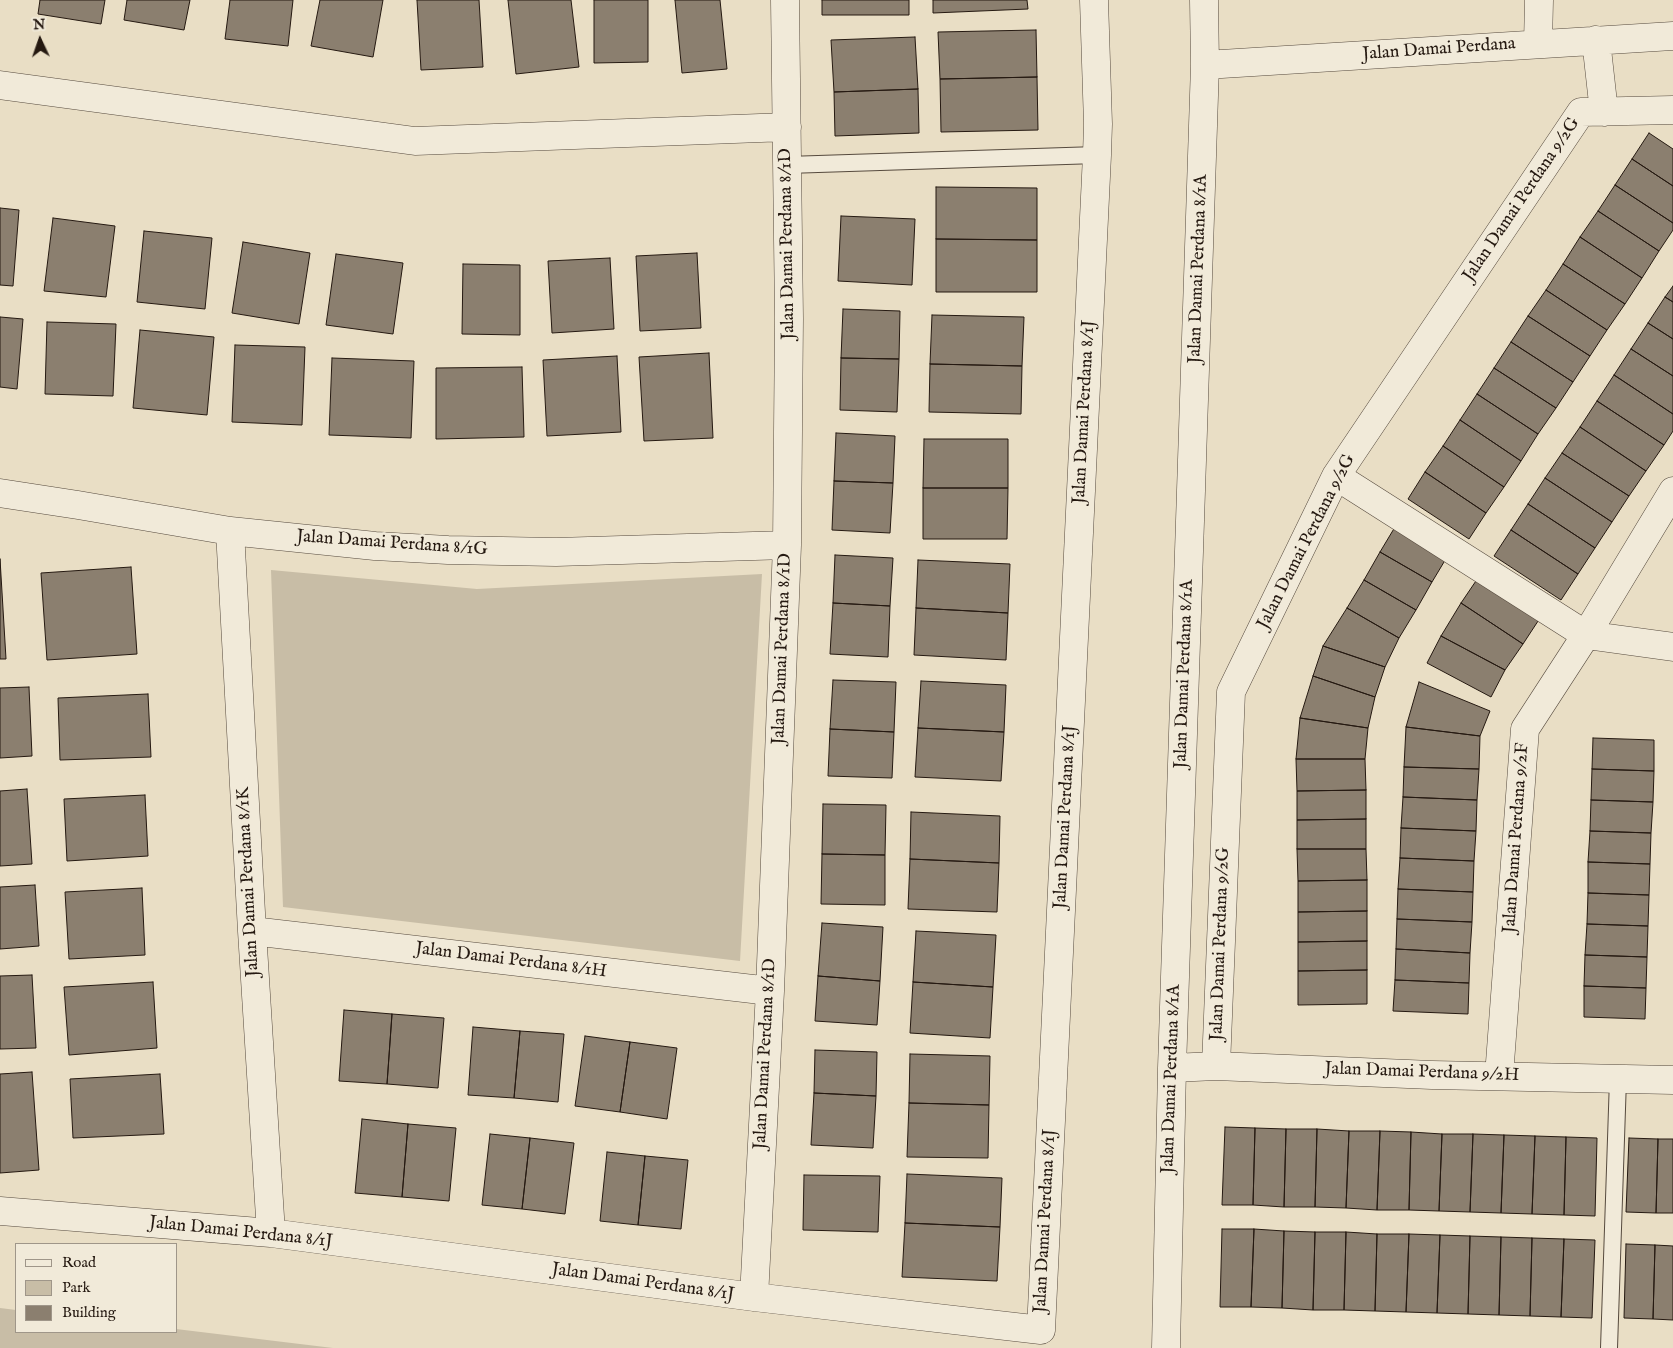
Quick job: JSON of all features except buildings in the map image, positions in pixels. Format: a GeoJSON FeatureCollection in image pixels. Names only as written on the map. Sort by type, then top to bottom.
{"type":"FeatureCollection","features":[{"type":"Feature","properties":{"kind":"street","name":"Jalan Damai Perdana 8/1D"},"geometry":{"type":"LineString","coordinates":[[754,1298],[770,991],[787,545],[789,318],[785,0]]}},
{"type":"Feature","properties":{"kind":"street","name":"Jalan Damai Perdana 8/1J"},"geometry":{"type":"LineString","coordinates":[[0,1211],[271,1234],[754,1298],[1041,1339],[1097,155],[1098,124],[1094,0]]}},
{"type":"Feature","properties":{"kind":"street","name":"Jalan Damai Perdana 8/1A"},"geometry":{"type":"LineString","coordinates":[[1166,1348],[1172,1068],[1205,65],[1204,0]]}},
{"type":"Feature","properties":{"kind":"street"},"geometry":{"type":"LineString","coordinates":[[1538,44],[1539,0]]}},
{"type":"Feature","properties":{"kind":"street","name":"Jalan Damai Perdana"},"geometry":{"type":"LineString","coordinates":[[1205,65],[1673,36]]}},
{"type":"Feature","properties":{"kind":"street"},"geometry":{"type":"LineString","coordinates":[[1596,40],[1604,112]]}},
{"type":"Feature","properties":{"kind":"street"},"geometry":{"type":"LineString","coordinates":[[0,85],[415,141],[787,127]]}},
{"type":"Feature","properties":{"kind":"street","name":"Jalan Damai Perdana 9/2G"},"geometry":{"type":"LineString","coordinates":[[1216,1066],[1231,692],[1336,476],[1580,112],[1673,110]]}},
{"type":"Feature","properties":{"kind":"street"},"geometry":{"type":"LineString","coordinates":[[1336,476],[1586,635],[1673,647]]}},
{"type":"Feature","properties":{"kind":"street","name":"Jalan Damai Perdana 9/2F"},"geometry":{"type":"LineString","coordinates":[[1499,1076],[1525,730],[1586,635],[1673,492]]}},
{"type":"Feature","properties":{"kind":"street","name":"Jalan Damai Perdana 8/1G"},"geometry":{"type":"LineString","coordinates":[[0,493],[230,531],[375,546],[448,550],[556,552],[787,545]]}},
{"type":"Feature","properties":{"kind":"street","name":"Jalan Damai Perdana 8/1K"},"geometry":{"type":"LineString","coordinates":[[230,531],[271,1234]]}},
{"type":"Feature","properties":{"kind":"street","name":"Jalan Damai Perdana 8/1H"},"geometry":{"type":"LineString","coordinates":[[252,931],[770,991]]}},
{"type":"Feature","properties":{"kind":"street","name":"Jalan Damai Perdana 9/2H"},"geometry":{"type":"LineString","coordinates":[[1172,1068],[1216,1066],[1432,1075],[1673,1080]]}},
{"type":"Feature","properties":{"kind":"lane"},"geometry":{"type":"LineString","coordinates":[[787,165],[1097,155]]}},
{"type":"Feature","properties":{"kind":"lane"},"geometry":{"type":"LineString","coordinates":[[1609,1348],[1618,1079]]}},
{"type":"Feature","properties":{"kind":"green space"},"geometry":{"type":"Polygon","coordinates":[[[271,570],[477,589],[762,574],[740,961],[283,907],[271,570]]]}},
{"type":"Feature","properties":{"kind":"green space"},"geometry":{"type":"Polygon","coordinates":[[[0,1308],[15,1310],[15,1333],[178,1333],[178,1329],[333,1348],[0,1348],[0,1308]]]}}]}
